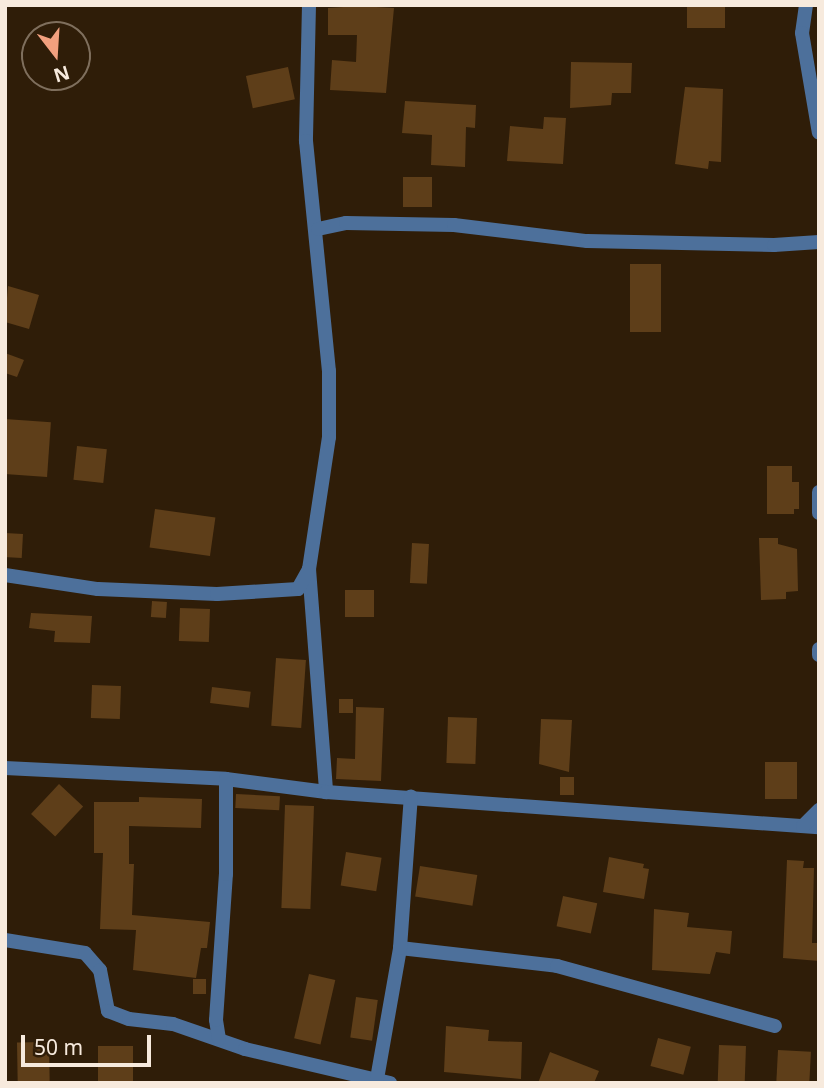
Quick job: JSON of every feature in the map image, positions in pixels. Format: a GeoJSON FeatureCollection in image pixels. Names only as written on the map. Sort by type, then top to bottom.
{"type":"FeatureCollection","features":[{"type":"Feature","properties":{"kind":"street"},"geometry":{"type":"LineString","coordinates":[[309,5],[306,141],[318,229],[329,437],[309,569],[326,792]]}},
{"type":"Feature","properties":{"kind":"street"},"geometry":{"type":"LineString","coordinates":[[806,5],[802,33],[819,133]]}},
{"type":"Feature","properties":{"kind":"street"},"geometry":{"type":"LineString","coordinates":[[318,229],[346,223],[454,225],[587,241],[774,245],[819,242]]}},
{"type":"Feature","properties":{"kind":"street"},"geometry":{"type":"LineString","coordinates":[[819,492],[819,513]]}},
{"type":"Feature","properties":{"kind":"street"},"geometry":{"type":"LineString","coordinates":[[5,575],[98,589],[217,594],[298,589],[309,569]]}},
{"type":"Feature","properties":{"kind":"street"},"geometry":{"type":"LineString","coordinates":[[819,649],[819,655]]}},
{"type":"Feature","properties":{"kind":"street"},"geometry":{"type":"LineString","coordinates":[[5,768],[226,779],[326,792],[411,796],[648,818],[819,827]]}},
{"type":"Feature","properties":{"kind":"street"},"geometry":{"type":"LineString","coordinates":[[219,1039],[216,1020],[226,874],[226,779]]}},
{"type":"Feature","properties":{"kind":"street"},"geometry":{"type":"LineString","coordinates":[[5,940],[85,953],[100,970],[108,1012],[384,1081],[400,948],[411,796]]}},
{"type":"Feature","properties":{"kind":"street"},"geometry":{"type":"LineString","coordinates":[[803,826],[819,810]]}},
{"type":"Feature","properties":{"kind":"street"},"geometry":{"type":"LineString","coordinates":[[400,948],[556,966],[775,1026]]}},
{"type":"Feature","properties":{"kind":"building"},"geometry":{"type":"Polygon","coordinates":[[[687,5],[725,5],[725,28],[687,28],[687,5]]]}},
{"type":"Feature","properties":{"kind":"building"},"geometry":{"type":"Polygon","coordinates":[[[328,8],[394,8],[386,93],[330,90],[332,60],[356,62],[357,35],[328,35],[328,8]]]}},
{"type":"Feature","properties":{"kind":"building"},"geometry":{"type":"Polygon","coordinates":[[[571,62],[632,63],[631,93],[612,93],[611,105],[570,108],[571,62]]]}},
{"type":"Feature","properties":{"kind":"building"},"geometry":{"type":"Polygon","coordinates":[[[288,67],[295,99],[253,108],[246,76],[288,67]]]}},
{"type":"Feature","properties":{"kind":"building"},"geometry":{"type":"Polygon","coordinates":[[[685,87],[723,89],[721,162],[709,161],[708,169],[675,164],[685,87]]]}},
{"type":"Feature","properties":{"kind":"building"},"geometry":{"type":"Polygon","coordinates":[[[405,101],[476,105],[475,128],[466,127],[465,167],[431,165],[432,135],[402,133],[405,101]]]}},
{"type":"Feature","properties":{"kind":"building"},"geometry":{"type":"Polygon","coordinates":[[[544,117],[566,118],[563,164],[507,161],[510,126],[543,129],[544,117]]]}},
{"type":"Feature","properties":{"kind":"building"},"geometry":{"type":"Polygon","coordinates":[[[403,177],[432,177],[432,207],[403,207],[403,177]]]}},
{"type":"Feature","properties":{"kind":"building"},"geometry":{"type":"Polygon","coordinates":[[[630,264],[661,264],[661,332],[630,332],[630,264]]]}},
{"type":"Feature","properties":{"kind":"building"},"geometry":{"type":"Polygon","coordinates":[[[8,286],[39,295],[29,329],[5,322],[8,286]]]}},
{"type":"Feature","properties":{"kind":"building"},"geometry":{"type":"Polygon","coordinates":[[[5,353],[24,360],[17,377],[5,373],[5,353]]]}},
{"type":"Feature","properties":{"kind":"building"},"geometry":{"type":"Polygon","coordinates":[[[5,419],[51,422],[47,477],[5,474],[5,419]]]}},
{"type":"Feature","properties":{"kind":"building"},"geometry":{"type":"Polygon","coordinates":[[[77,446],[107,449],[103,483],[73,480],[77,446]]]}},
{"type":"Feature","properties":{"kind":"building"},"geometry":{"type":"Polygon","coordinates":[[[767,466],[792,466],[792,482],[799,482],[799,509],[794,509],[794,514],[767,514],[767,466]]]}},
{"type":"Feature","properties":{"kind":"building"},"geometry":{"type":"Polygon","coordinates":[[[155,509],[215,517],[210,556],[150,548],[155,509]]]}},
{"type":"Feature","properties":{"kind":"building"},"geometry":{"type":"Polygon","coordinates":[[[5,533],[23,534],[22,558],[5,557],[5,533]]]}},
{"type":"Feature","properties":{"kind":"building"},"geometry":{"type":"Polygon","coordinates":[[[759,538],[778,538],[778,544],[797,549],[798,591],[786,592],[786,599],[761,600],[759,538]]]}},
{"type":"Feature","properties":{"kind":"building"},"geometry":{"type":"Polygon","coordinates":[[[412,543],[429,544],[427,584],[410,583],[412,543]]]}},
{"type":"Feature","properties":{"kind":"building"},"geometry":{"type":"Polygon","coordinates":[[[345,590],[374,590],[374,617],[345,617],[345,590]]]}},
{"type":"Feature","properties":{"kind":"building"},"geometry":{"type":"Polygon","coordinates":[[[152,601],[167,602],[166,618],[151,617],[152,601]]]}},
{"type":"Feature","properties":{"kind":"building"},"geometry":{"type":"Polygon","coordinates":[[[180,608],[210,609],[209,642],[179,641],[180,608]]]}},
{"type":"Feature","properties":{"kind":"building"},"geometry":{"type":"Polygon","coordinates":[[[31,613],[92,616],[90,643],[54,642],[55,631],[29,628],[31,613]]]}},
{"type":"Feature","properties":{"kind":"building"},"geometry":{"type":"Polygon","coordinates":[[[276,658],[306,660],[301,728],[271,726],[276,658]]]}},
{"type":"Feature","properties":{"kind":"building"},"geometry":{"type":"Polygon","coordinates":[[[92,685],[121,686],[120,719],[91,718],[92,685]]]}},
{"type":"Feature","properties":{"kind":"building"},"geometry":{"type":"Polygon","coordinates":[[[212,687],[251,692],[249,708],[210,703],[212,687]]]}},
{"type":"Feature","properties":{"kind":"building"},"geometry":{"type":"Polygon","coordinates":[[[339,699],[353,699],[353,713],[339,713],[339,699]]]}},
{"type":"Feature","properties":{"kind":"building"},"geometry":{"type":"Polygon","coordinates":[[[356,707],[384,708],[381,781],[336,779],[337,758],[355,759],[356,707]]]}},
{"type":"Feature","properties":{"kind":"building"},"geometry":{"type":"Polygon","coordinates":[[[448,717],[477,718],[475,764],[446,763],[448,717]]]}},
{"type":"Feature","properties":{"kind":"building"},"geometry":{"type":"Polygon","coordinates":[[[541,719],[572,720],[569,772],[539,764],[541,719]]]}},
{"type":"Feature","properties":{"kind":"building"},"geometry":{"type":"Polygon","coordinates":[[[765,762],[797,762],[797,799],[765,799],[765,762]]]}},
{"type":"Feature","properties":{"kind":"building"},"geometry":{"type":"Polygon","coordinates":[[[560,777],[574,777],[574,795],[560,795],[560,777]]]}},
{"type":"Feature","properties":{"kind":"building"},"geometry":{"type":"Polygon","coordinates":[[[59,784],[83,807],[55,836],[31,814],[59,784]]]}},
{"type":"Feature","properties":{"kind":"building"},"geometry":{"type":"Polygon","coordinates":[[[236,794],[280,796],[279,810],[235,808],[236,794]]]}},
{"type":"Feature","properties":{"kind":"building"},"geometry":{"type":"Polygon","coordinates":[[[139,797],[202,799],[201,828],[129,826],[129,864],[134,864],[132,915],[210,922],[207,948],[201,948],[196,978],[133,970],[136,930],[100,929],[103,853],[94,853],[94,802],[139,802],[139,797]]]}},
{"type":"Feature","properties":{"kind":"building"},"geometry":{"type":"Polygon","coordinates":[[[285,805],[314,806],[310,909],[281,908],[285,805]]]}},
{"type":"Feature","properties":{"kind":"building"},"geometry":{"type":"Polygon","coordinates":[[[346,852],[382,858],[376,891],[341,886],[346,852]]]}},
{"type":"Feature","properties":{"kind":"building"},"geometry":{"type":"Polygon","coordinates":[[[609,857],[644,864],[643,868],[649,869],[644,899],[603,892],[609,857]]]}},
{"type":"Feature","properties":{"kind":"building"},"geometry":{"type":"Polygon","coordinates":[[[787,860],[804,861],[803,868],[814,868],[812,943],[819,943],[819,961],[783,958],[787,860]]]}},
{"type":"Feature","properties":{"kind":"building"},"geometry":{"type":"Polygon","coordinates":[[[420,866],[477,875],[472,906],[415,897],[420,866]]]}},
{"type":"Feature","properties":{"kind":"building"},"geometry":{"type":"Polygon","coordinates":[[[563,896],[597,903],[591,934],[557,926],[563,896]]]}},
{"type":"Feature","properties":{"kind":"building"},"geometry":{"type":"Polygon","coordinates":[[[654,909],[689,913],[687,927],[732,931],[730,954],[716,952],[710,974],[652,970],[654,909]]]}},
{"type":"Feature","properties":{"kind":"building"},"geometry":{"type":"Polygon","coordinates":[[[309,974],[335,980],[320,1044],[294,1038],[309,974]]]}},
{"type":"Feature","properties":{"kind":"building"},"geometry":{"type":"Polygon","coordinates":[[[193,979],[206,979],[206,994],[193,994],[193,979]]]}},
{"type":"Feature","properties":{"kind":"building"},"geometry":{"type":"Polygon","coordinates":[[[356,997],[378,1000],[372,1041],[350,1038],[356,997]]]}},
{"type":"Feature","properties":{"kind":"building"},"geometry":{"type":"Polygon","coordinates":[[[446,1026],[489,1030],[488,1041],[522,1042],[521,1079],[444,1072],[446,1026]]]}},
{"type":"Feature","properties":{"kind":"building"},"geometry":{"type":"Polygon","coordinates":[[[658,1038],[691,1047],[683,1075],[650,1066],[658,1038]]]}},
{"type":"Feature","properties":{"kind":"building"},"geometry":{"type":"Polygon","coordinates":[[[49,1042],[50,1083],[18,1083],[17,1043],[49,1042]]]}},
{"type":"Feature","properties":{"kind":"building"},"geometry":{"type":"Polygon","coordinates":[[[719,1045],[746,1046],[745,1083],[718,1083],[719,1045]]]}},
{"type":"Feature","properties":{"kind":"building"},"geometry":{"type":"Polygon","coordinates":[[[98,1046],[133,1046],[133,1083],[98,1083],[98,1046]]]}},
{"type":"Feature","properties":{"kind":"building"},"geometry":{"type":"Polygon","coordinates":[[[778,1050],[811,1052],[809,1083],[776,1083],[778,1050]]]}},
{"type":"Feature","properties":{"kind":"building"},"geometry":{"type":"Polygon","coordinates":[[[550,1052],[599,1071],[594,1083],[538,1083],[550,1052]]]}}]}
